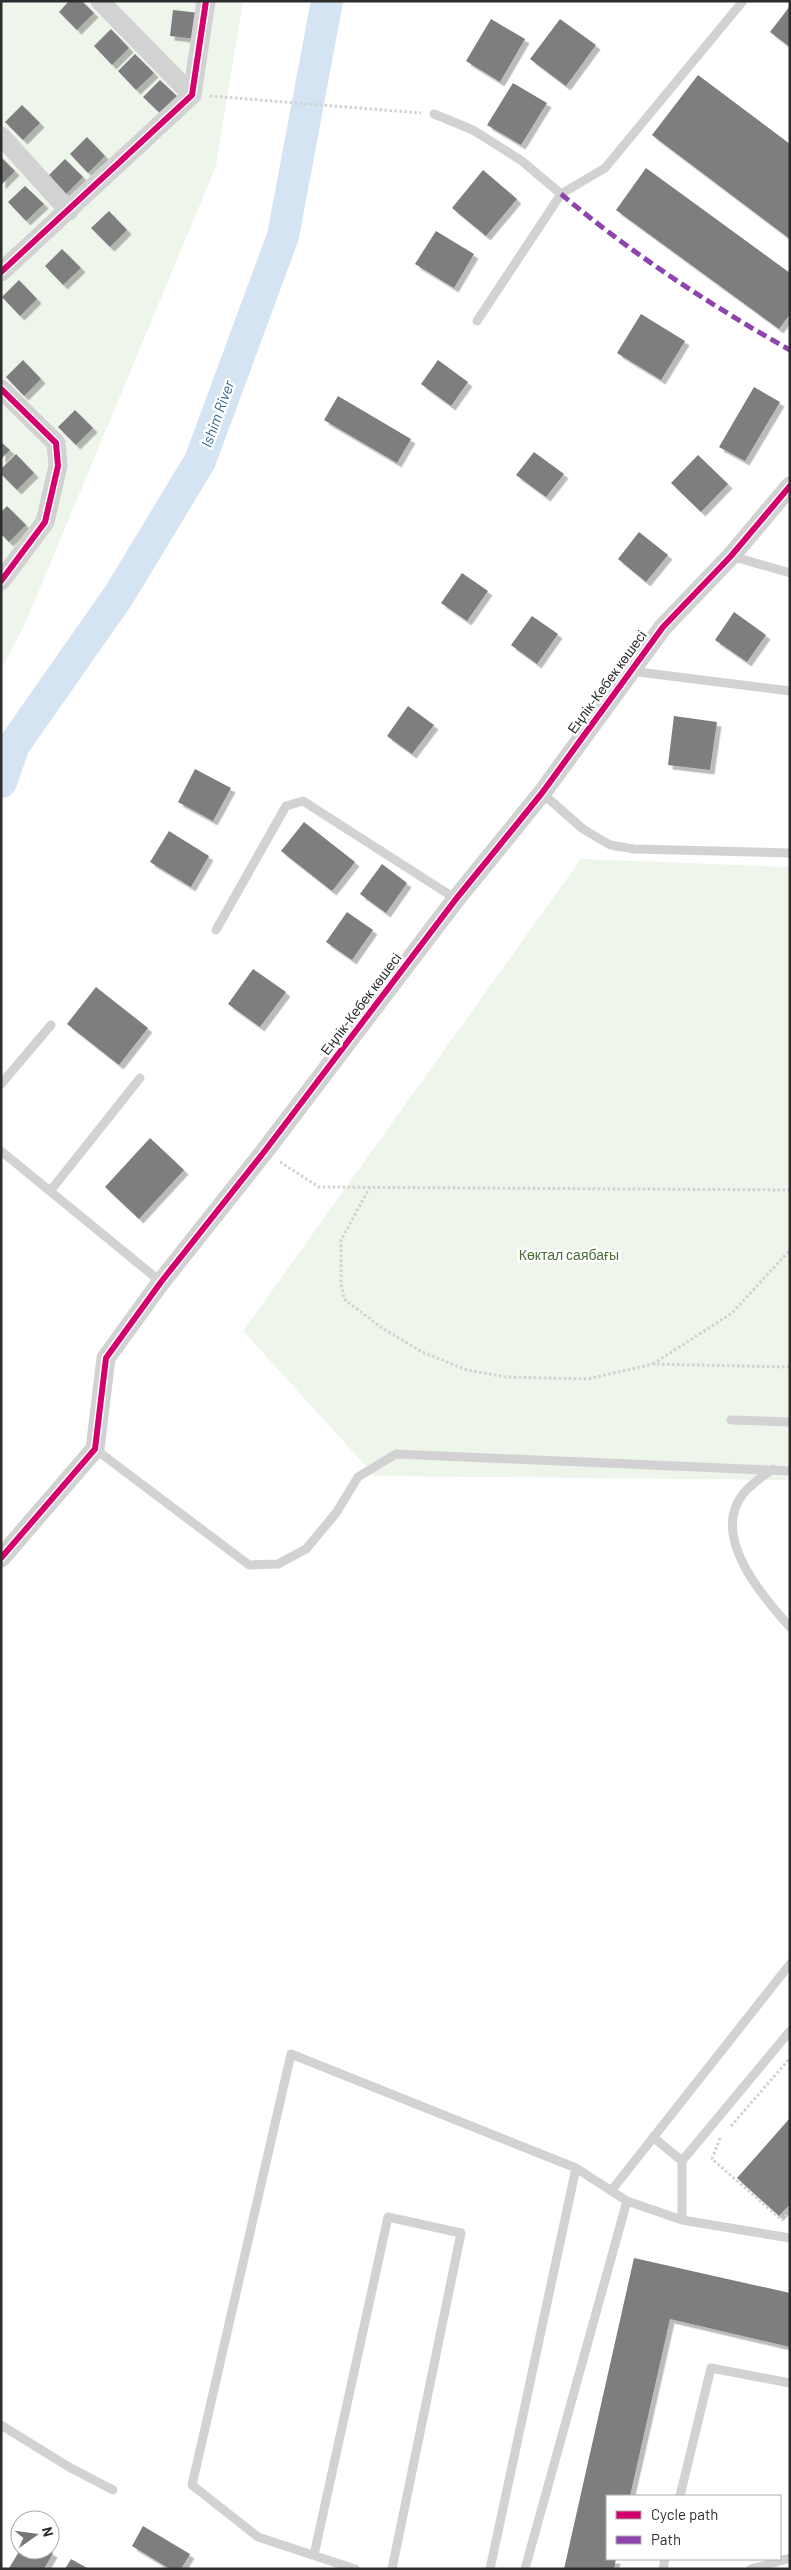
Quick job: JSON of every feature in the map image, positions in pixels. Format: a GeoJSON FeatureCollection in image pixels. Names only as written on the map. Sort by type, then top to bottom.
{"type":"FeatureCollection","features":[{"type":"Feature","properties":{"kind":"street"},"geometry":{"type":"LineString","coordinates":[[100,1],[192,95]]}},
{"type":"Feature","properties":{"kind":"street"},"geometry":{"type":"LineString","coordinates":[[1,272],[192,95],[206,1]]}},
{"type":"Feature","properties":{"kind":"street"},"geometry":{"type":"LineString","coordinates":[[1,136],[69,211]]}},
{"type":"Feature","properties":{"kind":"street"},"geometry":{"type":"LineString","coordinates":[[1,389],[56,443],[58,466],[45,522],[1,581]]}},
{"type":"Feature","properties":{"kind":"street","name":"Еңлік-Кебек көшесі"},"geometry":{"type":"LineString","coordinates":[[95,1449],[106,1358],[161,1282],[264,1152],[456,899],[542,793],[664,627],[730,556],[790,486]]}},
{"type":"Feature","properties":{"kind":"street"},"geometry":{"type":"LineString","coordinates":[[1,1558],[95,1449]]}},
{"type":"Feature","properties":{"kind":"lane"},"geometry":{"type":"LineString","coordinates":[[477,321],[561,194],[605,168],[743,1]]}},
{"type":"Feature","properties":{"kind":"lane"},"geometry":{"type":"LineString","coordinates":[[434,114],[473,130],[522,161],[561,194]]}},
{"type":"Feature","properties":{"kind":"lane"},"geometry":{"type":"LineString","coordinates":[[730,556],[790,573]]}},
{"type":"Feature","properties":{"kind":"lane"},"geometry":{"type":"LineString","coordinates":[[630,671],[790,691]]}},
{"type":"Feature","properties":{"kind":"lane"},"geometry":{"type":"LineString","coordinates":[[542,793],[583,829],[610,845],[634,849],[790,853]]}},
{"type":"Feature","properties":{"kind":"lane"},"geometry":{"type":"LineString","coordinates":[[216,930],[286,806],[303,801],[456,899]]}},
{"type":"Feature","properties":{"kind":"lane"},"geometry":{"type":"LineString","coordinates":[[1,1084],[51,1025]]}},
{"type":"Feature","properties":{"kind":"lane"},"geometry":{"type":"LineString","coordinates":[[51,1190],[140,1078]]}},
{"type":"Feature","properties":{"kind":"lane"},"geometry":{"type":"LineString","coordinates":[[1,1151],[161,1282]]}},
{"type":"Feature","properties":{"kind":"lane"},"geometry":{"type":"LineString","coordinates":[[730,1420],[790,1422]]}},
{"type":"Feature","properties":{"kind":"lane"},"geometry":{"type":"LineString","coordinates":[[95,1449],[249,1565],[278,1564],[306,1549],[336,1512],[358,1477],[396,1454],[790,1471]]}},
{"type":"Feature","properties":{"kind":"lane"},"geometry":{"type":"LineString","coordinates":[[773,1469],[744,1493],[732,1515],[743,1567],[772,1607],[790,1626]]}},
{"type":"Feature","properties":{"kind":"lane"},"geometry":{"type":"LineString","coordinates":[[611,2191],[790,1964]]}},
{"type":"Feature","properties":{"kind":"lane"},"geometry":{"type":"LineString","coordinates":[[682,2220],[682,2161],[790,2031]]}},
{"type":"Feature","properties":{"kind":"lane"},"geometry":{"type":"LineString","coordinates":[[355,2569],[258,2537],[192,2485],[291,2054],[576,2168],[627,2201],[682,2220],[790,2238]]}},
{"type":"Feature","properties":{"kind":"lane"},"geometry":{"type":"LineString","coordinates":[[653,2137],[682,2161]]}},
{"type":"Feature","properties":{"kind":"lane"},"geometry":{"type":"LineString","coordinates":[[490,2569],[576,2168]]}},
{"type":"Feature","properties":{"kind":"lane"},"geometry":{"type":"LineString","coordinates":[[525,2569],[627,2201]]}},
{"type":"Feature","properties":{"kind":"lane"},"geometry":{"type":"LineString","coordinates":[[314,2555],[388,2217],[461,2233],[392,2569]]}},
{"type":"Feature","properties":{"kind":"lane"},"geometry":{"type":"LineString","coordinates":[[680,2495],[712,2368],[790,2383]]}},
{"type":"Feature","properties":{"kind":"lane"},"geometry":{"type":"LineString","coordinates":[[1,2425],[70,2467],[113,2490]]}},
{"type":"Feature","properties":{"kind":"lane"},"geometry":{"type":"LineString","coordinates":[[751,2569],[790,2558]]}},
{"type":"Feature","properties":{"kind":"path"},"geometry":{"type":"LineString","coordinates":[[231,99],[434,114]]}},
{"type":"Feature","properties":{"kind":"path"},"geometry":{"type":"LineString","coordinates":[[264,1152],[319,1187],[790,1190]]}},
{"type":"Feature","properties":{"kind":"path"},"geometry":{"type":"LineString","coordinates":[[370,1187],[341,1240],[341,1283],[344,1300],[382,1328],[422,1352],[467,1370],[506,1377],[588,1379],[653,1364],[790,1367]]}},
{"type":"Feature","properties":{"kind":"path"},"geometry":{"type":"LineString","coordinates":[[653,1364],[732,1313],[790,1250]]}},
{"type":"Feature","properties":{"kind":"path"},"geometry":{"type":"LineString","coordinates":[[790,2058],[719,2140],[712,2159],[782,2220],[790,2211]]}},
{"type":"Feature","properties":{"kind":"green space"},"geometry":{"type":"Polygon","coordinates":[[[1,1],[243,1],[216,166],[25,624],[1,670],[1,1]]]}},
{"type":"Feature","properties":{"kind":"green space","name":"Көктал саябағы"},"geometry":{"type":"Polygon","coordinates":[[[581,859],[790,867],[790,1480],[375,1476],[243,1331],[581,859]]]}},
{"type":"Feature","properties":{"kind":"building"},"geometry":{"type":"Polygon","coordinates":[[[69,1],[82,1],[94,13],[77,30],[59,12],[69,1]]]}},
{"type":"Feature","properties":{"kind":"building"},"geometry":{"type":"Polygon","coordinates":[[[790,6],[790,47],[770,32],[790,6]]]}},
{"type":"Feature","properties":{"kind":"building"},"geometry":{"type":"Polygon","coordinates":[[[173,10],[199,13],[196,39],[170,36],[173,10]]]}},
{"type":"Feature","properties":{"kind":"building"},"geometry":{"type":"Polygon","coordinates":[[[491,19],[525,39],[500,82],[466,61],[491,19]]]}},
{"type":"Feature","properties":{"kind":"building"},"geometry":{"type":"Polygon","coordinates":[[[560,19],[596,45],[566,86],[530,59],[560,19]]]}},
{"type":"Feature","properties":{"kind":"building"},"geometry":{"type":"Polygon","coordinates":[[[111,29],[129,48],[112,65],[94,46],[111,29]]]}},
{"type":"Feature","properties":{"kind":"building"},"geometry":{"type":"Polygon","coordinates":[[[135,54],[154,73],[136,90],[118,71],[135,54]]]}},
{"type":"Feature","properties":{"kind":"building"},"geometry":{"type":"Polygon","coordinates":[[[698,75],[790,144],[790,239],[652,135],[698,75]]]}},
{"type":"Feature","properties":{"kind":"building"},"geometry":{"type":"Polygon","coordinates":[[[160,80],[179,98],[162,115],[143,97],[160,80]]]}},
{"type":"Feature","properties":{"kind":"building"},"geometry":{"type":"Polygon","coordinates":[[[513,83],[547,103],[521,145],[487,125],[513,83]]]}},
{"type":"Feature","properties":{"kind":"building"},"geometry":{"type":"Polygon","coordinates":[[[22,105],[40,123],[23,140],[5,122],[22,105]]]}},
{"type":"Feature","properties":{"kind":"building"},"geometry":{"type":"Polygon","coordinates":[[[87,137],[105,156],[88,173],[70,154],[87,137]]]}},
{"type":"Feature","properties":{"kind":"building"},"geometry":{"type":"Polygon","coordinates":[[[1,157],[15,171],[1,185],[1,157]]]}},
{"type":"Feature","properties":{"kind":"building"},"geometry":{"type":"Polygon","coordinates":[[[65,159],[83,177],[66,194],[48,176],[65,159]]]}},
{"type":"Feature","properties":{"kind":"building"},"geometry":{"type":"Polygon","coordinates":[[[646,168],[790,273],[790,314],[779,329],[616,210],[646,168]]]}},
{"type":"Feature","properties":{"kind":"building"},"geometry":{"type":"Polygon","coordinates":[[[483,170],[517,199],[486,236],[452,208],[483,170]]]}},
{"type":"Feature","properties":{"kind":"building"},"geometry":{"type":"Polygon","coordinates":[[[25,186],[44,204],[26,221],[8,202],[25,186]]]}},
{"type":"Feature","properties":{"kind":"building"},"geometry":{"type":"Polygon","coordinates":[[[109,211],[127,230],[110,247],[91,228],[109,211]]]}},
{"type":"Feature","properties":{"kind":"building"},"geometry":{"type":"Polygon","coordinates":[[[436,231],[474,254],[454,288],[415,264],[436,231]]]}},
{"type":"Feature","properties":{"kind":"building"},"geometry":{"type":"Polygon","coordinates":[[[62,249],[81,268],[63,285],[45,266],[62,249]]]}},
{"type":"Feature","properties":{"kind":"building"},"geometry":{"type":"Polygon","coordinates":[[[19,280],[37,299],[20,316],[2,297],[19,280]]]}},
{"type":"Feature","properties":{"kind":"building"},"geometry":{"type":"Polygon","coordinates":[[[641,314],[685,341],[661,380],[617,353],[641,314]]]}},
{"type":"Feature","properties":{"kind":"building"},"geometry":{"type":"Polygon","coordinates":[[[23,360],[41,379],[24,396],[6,377],[23,360]]]}},
{"type":"Feature","properties":{"kind":"building"},"geometry":{"type":"Polygon","coordinates":[[[438,360],[468,382],[451,406],[421,384],[438,360]]]}},
{"type":"Feature","properties":{"kind":"building"},"geometry":{"type":"Polygon","coordinates":[[[754,387],[780,402],[745,461],[719,447],[754,387]]]}},
{"type":"Feature","properties":{"kind":"building"},"geometry":{"type":"Polygon","coordinates":[[[338,396],[411,439],[397,463],[324,420],[338,396]]]}},
{"type":"Feature","properties":{"kind":"building"},"geometry":{"type":"Polygon","coordinates":[[[75,410],[93,428],[76,445],[58,427],[75,410]]]}},
{"type":"Feature","properties":{"kind":"building"},"geometry":{"type":"Polygon","coordinates":[[[1,442],[10,450],[1,459],[1,442]]]}},
{"type":"Feature","properties":{"kind":"building"},"geometry":{"type":"Polygon","coordinates":[[[534,452],[564,474],[546,497],[516,475],[534,452]]]}},
{"type":"Feature","properties":{"kind":"building"},"geometry":{"type":"Polygon","coordinates":[[[16,454],[34,473],[17,490],[1,474],[1,469],[16,454]]]}},
{"type":"Feature","properties":{"kind":"building"},"geometry":{"type":"Polygon","coordinates":[[[698,455],[728,484],[701,512],[671,483],[698,455]]]}},
{"type":"Feature","properties":{"kind":"building"},"geometry":{"type":"Polygon","coordinates":[[[7,506],[26,525],[9,542],[1,534],[1,512],[7,506]]]}},
{"type":"Feature","properties":{"kind":"building"},"geometry":{"type":"Polygon","coordinates":[[[639,532],[668,555],[646,582],[618,559],[639,532]]]}},
{"type":"Feature","properties":{"kind":"building"},"geometry":{"type":"Polygon","coordinates":[[[462,573],[488,591],[467,621],[441,603],[462,573]]]}},
{"type":"Feature","properties":{"kind":"building"},"geometry":{"type":"Polygon","coordinates":[[[734,612],[766,635],[747,662],[715,640],[734,612]]]}},
{"type":"Feature","properties":{"kind":"building"},"geometry":{"type":"Polygon","coordinates":[[[532,616],[558,634],[537,664],[511,645],[532,616]]]}},
{"type":"Feature","properties":{"kind":"building"},"geometry":{"type":"Polygon","coordinates":[[[408,706],[434,725],[412,754],[387,736],[408,706]]]}},
{"type":"Feature","properties":{"kind":"building"},"geometry":{"type":"Polygon","coordinates":[[[674,716],[717,722],[710,770],[668,765],[674,716]]]}},
{"type":"Feature","properties":{"kind":"building"},"geometry":{"type":"Polygon","coordinates":[[[195,769],[231,788],[213,821],[178,802],[195,769]]]}},
{"type":"Feature","properties":{"kind":"building"},"geometry":{"type":"Polygon","coordinates":[[[304,822],[355,862],[332,891],[281,851],[304,822]]]}},
{"type":"Feature","properties":{"kind":"building"},"geometry":{"type":"Polygon","coordinates":[[[169,831],[209,856],[191,887],[150,862],[169,831]]]}},
{"type":"Feature","properties":{"kind":"building"},"geometry":{"type":"Polygon","coordinates":[[[382,864],[407,883],[386,913],[360,894],[382,864]]]}},
{"type":"Feature","properties":{"kind":"building"},"geometry":{"type":"Polygon","coordinates":[[[347,912],[373,930],[352,960],[326,942],[347,912]]]}},
{"type":"Feature","properties":{"kind":"building"},"geometry":{"type":"Polygon","coordinates":[[[253,969],[286,992],[260,1027],[228,1004],[253,969]]]}},
{"type":"Feature","properties":{"kind":"building"},"geometry":{"type":"Polygon","coordinates":[[[96,987],[148,1028],[119,1065],[67,1024],[96,987]]]}},
{"type":"Feature","properties":{"kind":"building"},"geometry":{"type":"Polygon","coordinates":[[[150,1138],[184,1170],[139,1219],[105,1187],[150,1138]]]}},
{"type":"Feature","properties":{"kind":"building"},"geometry":{"type":"Polygon","coordinates":[[[790,2118],[790,2204],[779,2216],[737,2178],[790,2118]]]}},
{"type":"Feature","properties":{"kind":"building"},"geometry":{"type":"Polygon","coordinates":[[[634,2258],[790,2293],[790,2347],[670,2319],[630,2495],[606,2495],[606,2560],[616,2560],[614,2569],[564,2569],[634,2258]]]}},
{"type":"Feature","properties":{"kind":"building"},"geometry":{"type":"Polygon","coordinates":[[[143,2526],[190,2554],[181,2569],[170,2569],[132,2546],[143,2526]]]}},
{"type":"Feature","properties":{"kind":"building"},"geometry":{"type":"Polygon","coordinates":[[[71,2559],[89,2569],[65,2569],[71,2559]]]}},
{"type":"Feature","properties":{"kind":"building"},"geometry":{"type":"Polygon","coordinates":[[[14,2560],[49,2560],[44,2569],[9,2568],[14,2560]]]}},
{"type":"Feature","properties":{"kind":"waterway","name":"Ishim River"},"geometry":{"type":"LineString","coordinates":[[1,782],[14,745],[119,595],[200,461],[283,236],[327,1]]}},
{"type":"Feature","properties":{"kind":"marked path"},"geometry":{"type":"LineString","coordinates":[[561,194],[615,237],[672,277],[730,315],[790,350]]}},
{"type":"Feature","properties":{"kind":"cycle path"},"geometry":{"type":"LineString","coordinates":[[1,272],[192,95],[206,1]]}},
{"type":"Feature","properties":{"kind":"cycle path"},"geometry":{"type":"LineString","coordinates":[[1,389],[56,443],[58,466],[45,522],[1,581]]}},
{"type":"Feature","properties":{"kind":"cycle path"},"geometry":{"type":"LineString","coordinates":[[1,1558],[95,1449],[106,1358],[161,1282],[264,1152],[456,899],[542,793],[663,627],[731,556],[790,486]]}}]}
